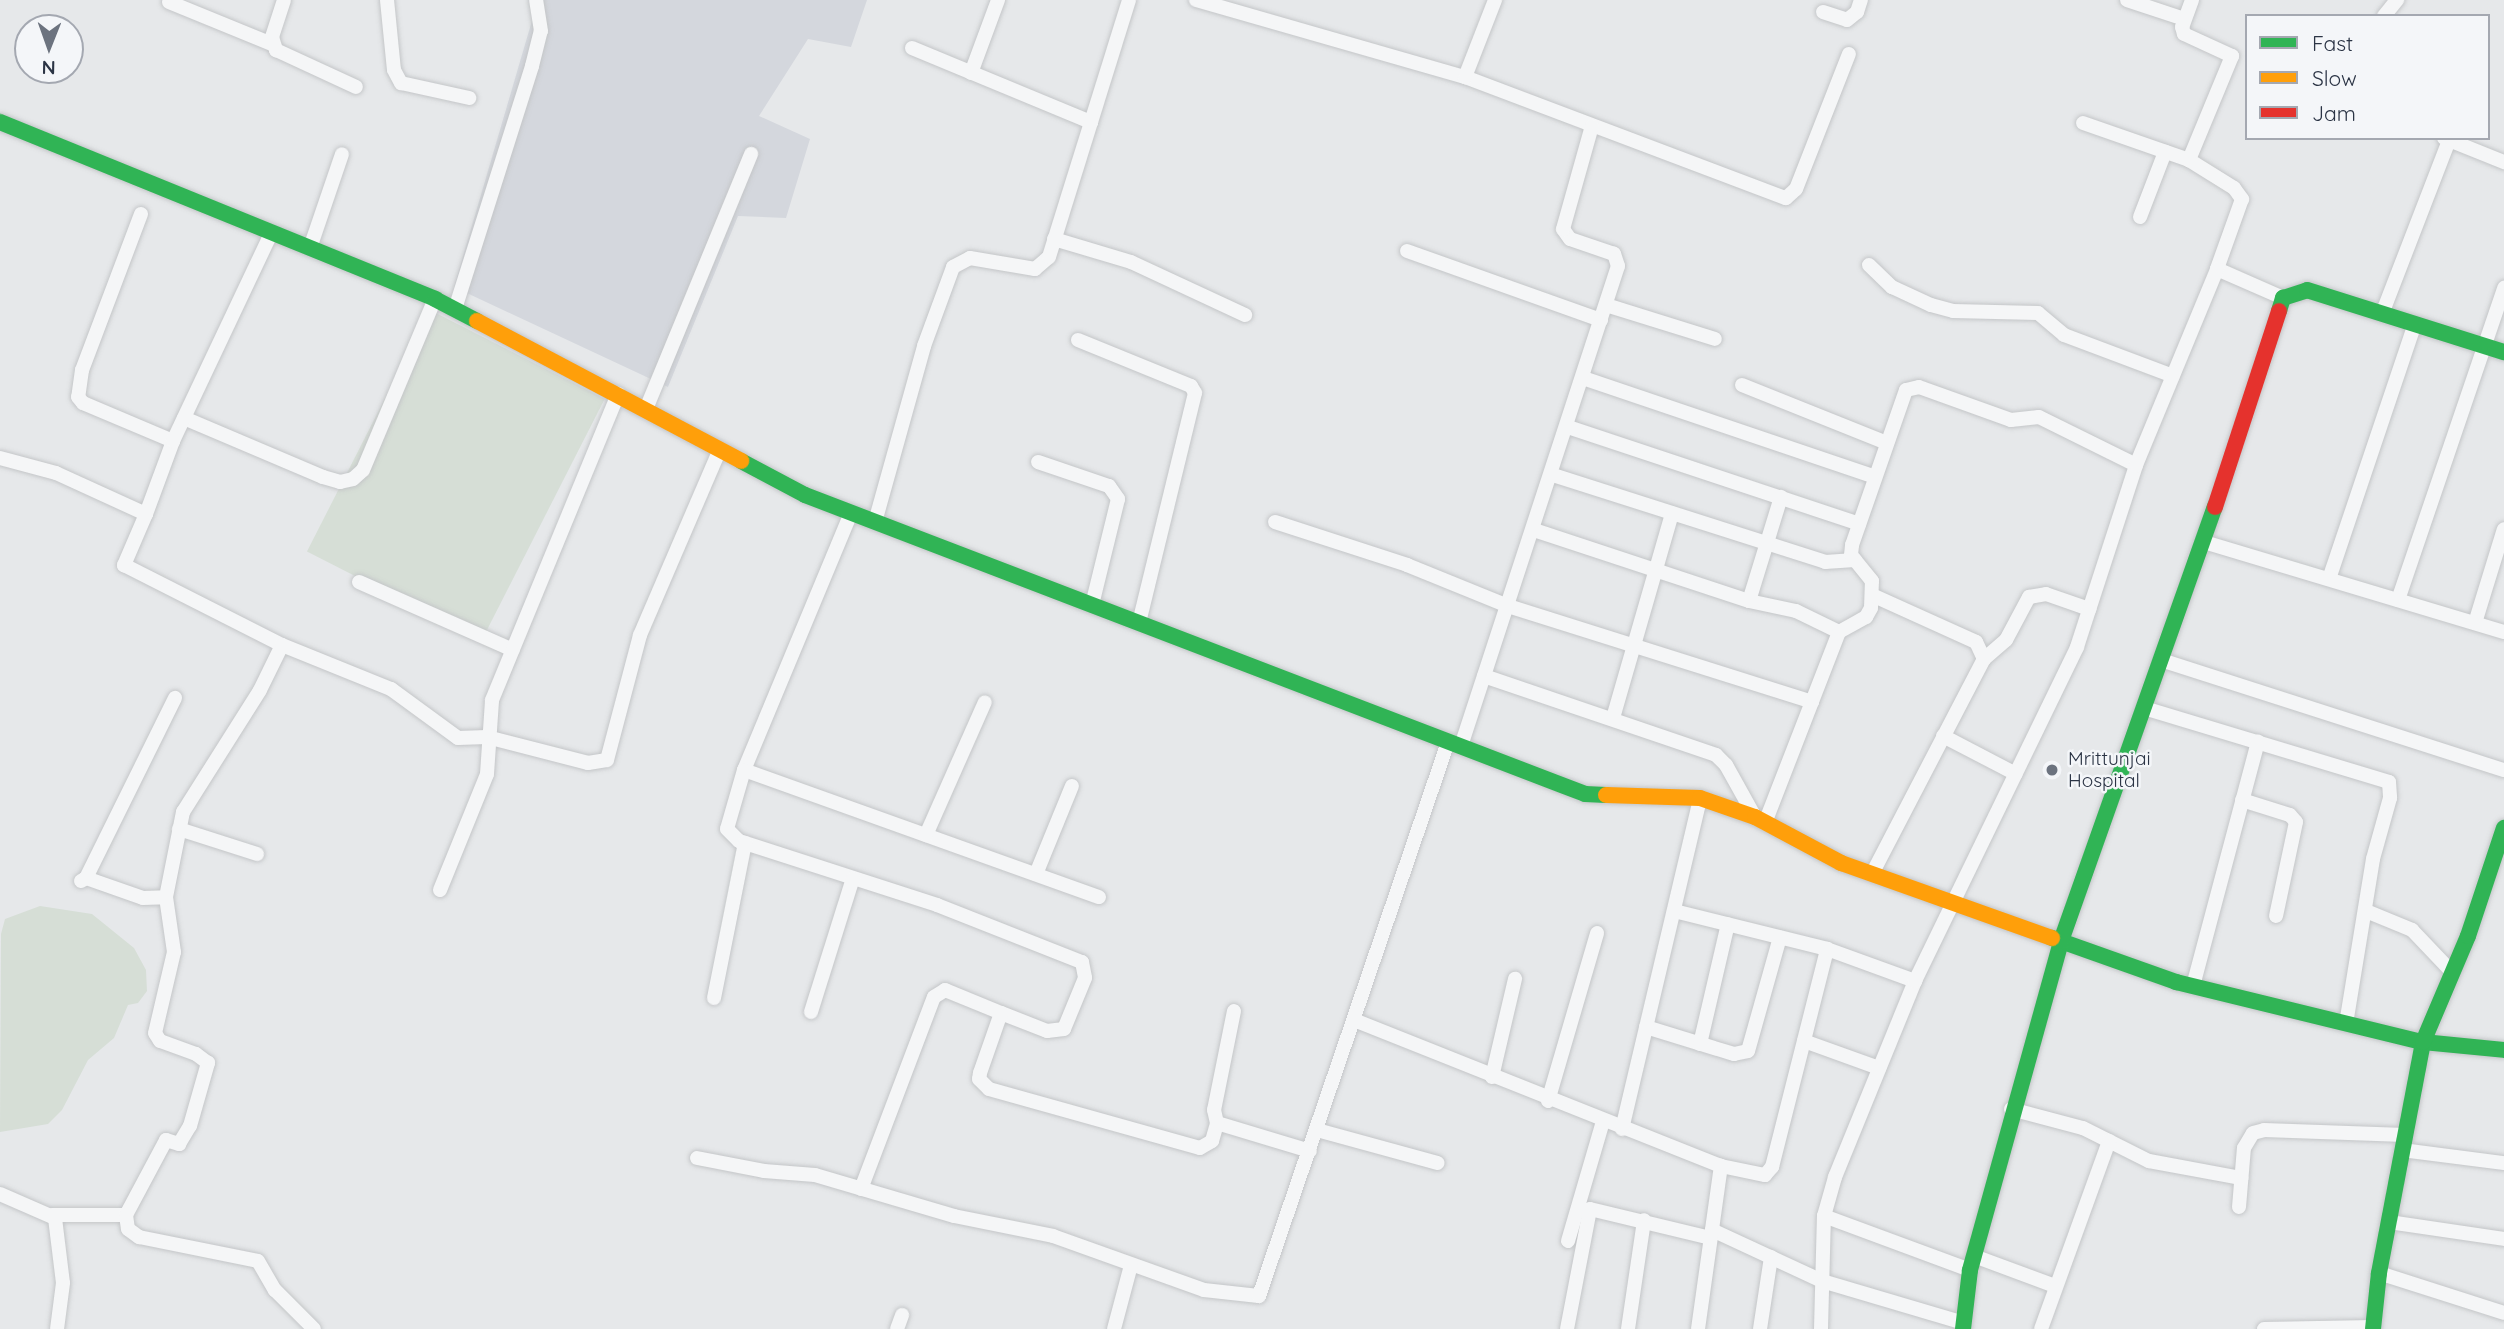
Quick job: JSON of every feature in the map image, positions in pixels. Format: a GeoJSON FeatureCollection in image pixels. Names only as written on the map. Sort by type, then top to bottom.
{"type":"FeatureCollection","features":[{"type":"Feature","properties":{"kind":"street"},"geometry":{"type":"LineString","coordinates":[[272,44],[284,0]]}},
{"type":"Feature","properties":{"kind":"street"},"geometry":{"type":"LineString","coordinates":[[387,0],[396,78],[405,86],[469,97]]}},
{"type":"Feature","properties":{"kind":"street"},"geometry":{"type":"LineString","coordinates":[[455,309],[533,66],[541,31],[536,0]]}},
{"type":"Feature","properties":{"kind":"street"},"geometry":{"type":"LineString","coordinates":[[971,73],[998,0]]}},
{"type":"Feature","properties":{"kind":"street"},"geometry":{"type":"LineString","coordinates":[[875,522],[924,346],[954,267],[970,258],[1035,269],[1049,257],[1129,0]]}},
{"type":"Feature","properties":{"kind":"street"},"geometry":{"type":"LineString","coordinates":[[1196,0],[1465,77],[1786,198],[1796,189],[1849,54]]}},
{"type":"Feature","properties":{"kind":"street"},"geometry":{"type":"LineString","coordinates":[[1465,77],[1495,0]]}},
{"type":"Feature","properties":{"kind":"street"},"geometry":{"type":"LineString","coordinates":[[1823,12],[1847,20],[1861,0]]}},
{"type":"Feature","properties":{"kind":"street"},"geometry":{"type":"LineString","coordinates":[[2127,0],[2184,19]]}},
{"type":"Feature","properties":{"kind":"street"},"geometry":{"type":"LineString","coordinates":[[2192,0],[2182,27],[2189,39],[2245,60]]}},
{"type":"Feature","properties":{"kind":"street"},"geometry":{"type":"LineString","coordinates":[[2386,14],[2397,0]]}},
{"type":"Feature","properties":{"kind":"street"},"geometry":{"type":"LineString","coordinates":[[169,2],[272,44],[282,55],[356,87]]}},
{"type":"Feature","properties":{"kind":"street"},"geometry":{"type":"LineString","coordinates":[[912,48],[1091,122]]}},
{"type":"Feature","properties":{"kind":"street"},"geometry":{"type":"LineString","coordinates":[[2189,160],[2232,56]]}},
{"type":"Feature","properties":{"kind":"street"},"geometry":{"type":"LineString","coordinates":[[0,122],[435,299],[805,495],[1585,794],[1700,798],[1760,820],[1841,863],[2193,986],[2423,1042],[2504,1050]]}},
{"type":"Feature","properties":{"kind":"street"},"geometry":{"type":"LineString","coordinates":[[1821,1329],[1824,1216],[1879,1068],[1915,981],[2077,647],[2136,465],[2217,269],[2242,199],[2234,188],[2189,160],[2083,123]]}},
{"type":"Feature","properties":{"kind":"street"},"geometry":{"type":"LineString","coordinates":[[697,1158],[776,1173],[805,1173],[954,1216],[1052,1236],[1204,1290],[1259,1296],[1354,1020],[1455,744],[1484,676],[1553,475],[1606,305],[1618,259],[1570,239],[1563,229],[1592,125]]}},
{"type":"Feature","properties":{"kind":"street"},"geometry":{"type":"LineString","coordinates":[[2382,314],[2447,140]]}},
{"type":"Feature","properties":{"kind":"street"},"geometry":{"type":"LineString","coordinates":[[2449,140],[2504,162]]}},
{"type":"Feature","properties":{"kind":"street"},"geometry":{"type":"LineString","coordinates":[[2140,217],[2165,152]]}},
{"type":"Feature","properties":{"kind":"street"},"geometry":{"type":"LineString","coordinates":[[310,248],[342,154]]}},
{"type":"Feature","properties":{"kind":"street"},"geometry":{"type":"LineString","coordinates":[[646,409],[751,154]]}},
{"type":"Feature","properties":{"kind":"street"},"geometry":{"type":"LineString","coordinates":[[141,214],[82,370],[78,397],[83,403],[173,441]]}},
{"type":"Feature","properties":{"kind":"street"},"geometry":{"type":"LineString","coordinates":[[272,232],[173,441],[124,565],[282,645],[391,689],[450,735],[487,737],[588,763],[607,760],[640,635],[720,449]]}},
{"type":"Feature","properties":{"kind":"street"},"geometry":{"type":"LineString","coordinates":[[1055,239],[1132,262],[1245,315]]}},
{"type":"Feature","properties":{"kind":"street"},"geometry":{"type":"LineString","coordinates":[[1407,251],[1601,320]]}},
{"type":"Feature","properties":{"kind":"street"},"geometry":{"type":"LineString","coordinates":[[1869,265],[1892,287],[1931,305],[1952,311],[2038,313],[2064,335],[2173,376]]}},
{"type":"Feature","properties":{"kind":"street"},"geometry":{"type":"LineString","coordinates":[[2217,269],[2283,298],[2307,290],[2504,352]]}},
{"type":"Feature","properties":{"kind":"street"},"geometry":{"type":"LineString","coordinates":[[2398,600],[2504,288]]}},
{"type":"Feature","properties":{"kind":"street"},"geometry":{"type":"LineString","coordinates":[[1584,1208],[1711,1234],[1771,1257],[1822,1281],[1964,1326],[1972,1263],[2011,1109],[2060,941],[2204,542],[2283,298]]}},
{"type":"Feature","properties":{"kind":"street"},"geometry":{"type":"LineString","coordinates":[[184,418],[323,477],[340,482],[353,480],[363,470],[435,299]]}},
{"type":"Feature","properties":{"kind":"street"},"geometry":{"type":"LineString","coordinates":[[1606,305],[1715,339]]}},
{"type":"Feature","properties":{"kind":"street"},"geometry":{"type":"LineString","coordinates":[[2329,579],[2415,324]]}},
{"type":"Feature","properties":{"kind":"street"},"geometry":{"type":"LineString","coordinates":[[1078,340],[1191,386],[1195,393],[1139,623]]}},
{"type":"Feature","properties":{"kind":"street"},"geometry":{"type":"LineString","coordinates":[[1583,378],[1875,477]]}},
{"type":"Feature","properties":{"kind":"street"},"geometry":{"type":"LineString","coordinates":[[1742,385],[1886,443]]}},
{"type":"Feature","properties":{"kind":"street"},"geometry":{"type":"LineString","coordinates":[[1760,820],[1812,702],[1839,632],[1866,617],[1874,596],[1868,570],[1855,560],[1852,545],[1906,390],[1919,387],[2011,421],[2039,417],[2136,465]]}},
{"type":"Feature","properties":{"kind":"street"},"geometry":{"type":"LineString","coordinates":[[440,890],[488,774],[491,747],[487,737],[490,708],[618,394]]}},
{"type":"Feature","properties":{"kind":"street"},"geometry":{"type":"LineString","coordinates":[[1568,427],[1859,524]]}},
{"type":"Feature","properties":{"kind":"street"},"geometry":{"type":"LineString","coordinates":[[0,458],[56,473],[146,514]]}},
{"type":"Feature","properties":{"kind":"street"},"geometry":{"type":"LineString","coordinates":[[1038,462],[1109,486],[1118,499],[1092,605]]}},
{"type":"Feature","properties":{"kind":"street"},"geometry":{"type":"LineString","coordinates":[[1553,475],[1825,562],[1855,560]]}},
{"type":"Feature","properties":{"kind":"street"},"geometry":{"type":"LineString","coordinates":[[1749,601],[1780,497]]}},
{"type":"Feature","properties":{"kind":"street"},"geometry":{"type":"LineString","coordinates":[[851,513],[744,770],[727,829],[745,843],[853,878],[1082,962],[1085,978],[1064,1029],[1047,1031],[952,992],[934,997],[861,1189]]}},
{"type":"Feature","properties":{"kind":"street"},"geometry":{"type":"LineString","coordinates":[[1613,718],[1672,513]]}},
{"type":"Feature","properties":{"kind":"street"},"geometry":{"type":"LineString","coordinates":[[1275,522],[1407,565],[1508,606],[1812,702]]}},
{"type":"Feature","properties":{"kind":"street"},"geometry":{"type":"LineString","coordinates":[[2475,623],[2504,529]]}},
{"type":"Feature","properties":{"kind":"street"},"geometry":{"type":"LineString","coordinates":[[1534,530],[1749,601],[1804,614],[1839,632]]}},
{"type":"Feature","properties":{"kind":"street"},"geometry":{"type":"LineString","coordinates":[[2204,542],[2504,632]]}},
{"type":"Feature","properties":{"kind":"street"},"geometry":{"type":"LineString","coordinates":[[359,582],[513,650]]}},
{"type":"Feature","properties":{"kind":"street"},"geometry":{"type":"LineString","coordinates":[[1872,874],[1984,659],[2006,640],[2029,597],[2046,594],[2089,609]]}},
{"type":"Feature","properties":{"kind":"street"},"geometry":{"type":"LineString","coordinates":[[1874,596],[1976,642],[1984,659]]}},
{"type":"Feature","properties":{"kind":"street"},"geometry":{"type":"LineString","coordinates":[[282,645],[260,690],[183,813],[166,897],[174,952],[155,1034],[160,1041],[204,1058],[209,1070],[185,1135],[179,1144],[166,1140],[126,1215],[128,1229],[139,1237],[258,1261],[275,1290],[314,1329]]}},
{"type":"Feature","properties":{"kind":"street"},"geometry":{"type":"LineString","coordinates":[[2161,660],[2504,770]]}},
{"type":"Feature","properties":{"kind":"street"},"geometry":{"type":"LineString","coordinates":[[1484,676],[1716,755],[1727,765],[1760,820]]}},
{"type":"Feature","properties":{"kind":"street"},"geometry":{"type":"LineString","coordinates":[[166,897],[143,898],[84,880],[175,698]]}},
{"type":"Feature","properties":{"kind":"street"},"geometry":{"type":"LineString","coordinates":[[926,835],[985,702]]}},
{"type":"Feature","properties":{"kind":"street"},"geometry":{"type":"LineString","coordinates":[[2144,708],[2389,782],[2390,798],[2346,1023]]}},
{"type":"Feature","properties":{"kind":"street"},"geometry":{"type":"LineString","coordinates":[[1943,736],[2017,774]]}},
{"type":"Feature","properties":{"kind":"street"},"geometry":{"type":"LineString","coordinates":[[2193,986],[2258,741]]}},
{"type":"Feature","properties":{"kind":"street"},"geometry":{"type":"LineString","coordinates":[[744,770],[1099,897]]}},
{"type":"Feature","properties":{"kind":"street"},"geometry":{"type":"LineString","coordinates":[[1035,874],[1072,786]]}},
{"type":"Feature","properties":{"kind":"street"},"geometry":{"type":"LineString","coordinates":[[1622,1129],[1700,798]]}},
{"type":"Feature","properties":{"kind":"street"},"geometry":{"type":"LineString","coordinates":[[2242,800],[2290,815],[2296,822],[2276,916]]}},
{"type":"Feature","properties":{"kind":"street"},"geometry":{"type":"LineString","coordinates":[[2264,1329],[2373,1328],[2379,1273],[2423,1042],[2452,973],[2504,828]]}},
{"type":"Feature","properties":{"kind":"street"},"geometry":{"type":"LineString","coordinates":[[179,829],[257,854]]}},
{"type":"Feature","properties":{"kind":"street"},"geometry":{"type":"LineString","coordinates":[[714,998],[745,843]]}},
{"type":"Feature","properties":{"kind":"street"},"geometry":{"type":"LineString","coordinates":[[811,1012],[853,878]]}},
{"type":"Feature","properties":{"kind":"street"},"geometry":{"type":"LineString","coordinates":[[1674,911],[1827,949],[1915,981]]}},
{"type":"Feature","properties":{"kind":"street"},"geometry":{"type":"LineString","coordinates":[[2366,911],[2412,930],[2452,973]]}},
{"type":"Feature","properties":{"kind":"street"},"geometry":{"type":"LineString","coordinates":[[1700,1044],[1728,924]]}},
{"type":"Feature","properties":{"kind":"street"},"geometry":{"type":"LineString","coordinates":[[1548,1101],[1597,933]]}},
{"type":"Feature","properties":{"kind":"street"},"geometry":{"type":"LineString","coordinates":[[1646,1027],[1734,1054],[1748,1051],[1780,937]]}},
{"type":"Feature","properties":{"kind":"street"},"geometry":{"type":"LineString","coordinates":[[1354,1020],[1548,1101],[1721,1166],[1760,1175],[1769,1172],[1827,949]]}},
{"type":"Feature","properties":{"kind":"street"},"geometry":{"type":"LineString","coordinates":[[1492,1077],[1515,979]]}},
{"type":"Feature","properties":{"kind":"street"},"geometry":{"type":"LineString","coordinates":[[1001,1013],[980,1073],[982,1085],[1200,1147],[1212,1141],[1217,1123],[1214,1110],[1234,1012]]}},
{"type":"Feature","properties":{"kind":"street"},"geometry":{"type":"LineString","coordinates":[[1804,1041],[1879,1068]]}},
{"type":"Feature","properties":{"kind":"street"},"geometry":{"type":"LineString","coordinates":[[2011,1109],[2083,1128],[2149,1161],[2241,1178]]}},
{"type":"Feature","properties":{"kind":"street"},"geometry":{"type":"LineString","coordinates":[[1567,1329],[1584,1208],[1603,1121]]}},
{"type":"Feature","properties":{"kind":"street"},"geometry":{"type":"LineString","coordinates":[[1217,1123],[1310,1151]]}},
{"type":"Feature","properties":{"kind":"street"},"geometry":{"type":"LineString","coordinates":[[1317,1130],[1438,1163]]}},
{"type":"Feature","properties":{"kind":"street"},"geometry":{"type":"LineString","coordinates":[[2239,1207],[2247,1139],[2264,1130],[2404,1143],[2504,1163]]}},
{"type":"Feature","properties":{"kind":"street"},"geometry":{"type":"LineString","coordinates":[[2044,1327],[2055,1286],[2109,1141]]}},
{"type":"Feature","properties":{"kind":"street"},"geometry":{"type":"LineString","coordinates":[[1698,1329],[1721,1166]]}},
{"type":"Feature","properties":{"kind":"street"},"geometry":{"type":"LineString","coordinates":[[0,1194],[52,1215],[73,1212],[126,1215]]}},
{"type":"Feature","properties":{"kind":"street"},"geometry":{"type":"LineString","coordinates":[[1568,1241],[1584,1208]]}},
{"type":"Feature","properties":{"kind":"street"},"geometry":{"type":"LineString","coordinates":[[52,1215],[58,1226],[63,1283],[57,1329]]}},
{"type":"Feature","properties":{"kind":"street"},"geometry":{"type":"LineString","coordinates":[[1824,1216],[2055,1286]]}},
{"type":"Feature","properties":{"kind":"street"},"geometry":{"type":"LineString","coordinates":[[1628,1329],[1644,1220]]}},
{"type":"Feature","properties":{"kind":"street"},"geometry":{"type":"LineString","coordinates":[[2389,1222],[2504,1239]]}},
{"type":"Feature","properties":{"kind":"street"},"geometry":{"type":"LineString","coordinates":[[1760,1329],[1771,1257]]}},
{"type":"Feature","properties":{"kind":"street"},"geometry":{"type":"LineString","coordinates":[[1114,1329],[1131,1265]]}},
{"type":"Feature","properties":{"kind":"street"},"geometry":{"type":"LineString","coordinates":[[2379,1273],[2504,1313]]}},
{"type":"Feature","properties":{"kind":"shaded area"},"geometry":{"type":"Polygon","coordinates":[[[538,0],[867,0],[851,47],[808,39],[759,116],[810,139],[786,218],[738,216],[668,387],[454,287],[538,0]]]}},
{"type":"Feature","properties":{"kind":"shaded area"},"geometry":{"type":"Polygon","coordinates":[[[430,310],[605,399],[482,640],[307,551],[430,310]]]}},
{"type":"Feature","properties":{"kind":"shaded area"},"geometry":{"type":"Polygon","coordinates":[[[40,906],[92,914],[134,948],[146,970],[147,991],[138,1003],[128,1005],[114,1038],[88,1060],[62,1110],[48,1124],[0,1132],[1,934],[5,919],[40,906]]]}},
{"type":"Feature","properties":{"kind":"traffic: fast"},"geometry":{"type":"LineString","coordinates":[[0,122],[435,299],[477,321]]}},
{"type":"Feature","properties":{"kind":"traffic: fast"},"geometry":{"type":"LineString","coordinates":[[2279,311],[2283,298],[2307,290],[2504,352]]}},
{"type":"Feature","properties":{"kind":"traffic: fast"},"geometry":{"type":"LineString","coordinates":[[741,461],[805,495],[1585,794],[1606,795]]}},
{"type":"Feature","properties":{"kind":"traffic: fast"},"geometry":{"type":"LineString","coordinates":[[1963,1329],[1970,1270],[2061,941],[2215,507]]}},
{"type":"Feature","properties":{"kind":"traffic: fast"},"geometry":{"type":"LineString","coordinates":[[2373,1329],[2379,1273],[2423,1042],[2468,936],[2504,828]]}},
{"type":"Feature","properties":{"kind":"traffic: fast"},"geometry":{"type":"LineString","coordinates":[[2052,938],[2176,982],[2423,1042],[2504,1050]]}},
{"type":"Feature","properties":{"kind":"traffic: slow"},"geometry":{"type":"LineString","coordinates":[[477,321],[741,461]]}},
{"type":"Feature","properties":{"kind":"traffic: slow"},"geometry":{"type":"LineString","coordinates":[[1606,795],[1700,798],[1755,817],[1841,863],[2052,938]]}},
{"type":"Feature","properties":{"kind":"traffic: jam"},"geometry":{"type":"LineString","coordinates":[[2215,507],[2279,311]]}},
{"type":"Feature","properties":{"kind":"place","name":"Mrittunjai Hospital"},"geometry":{"type":"Point","coordinates":[2052,770]}}]}
